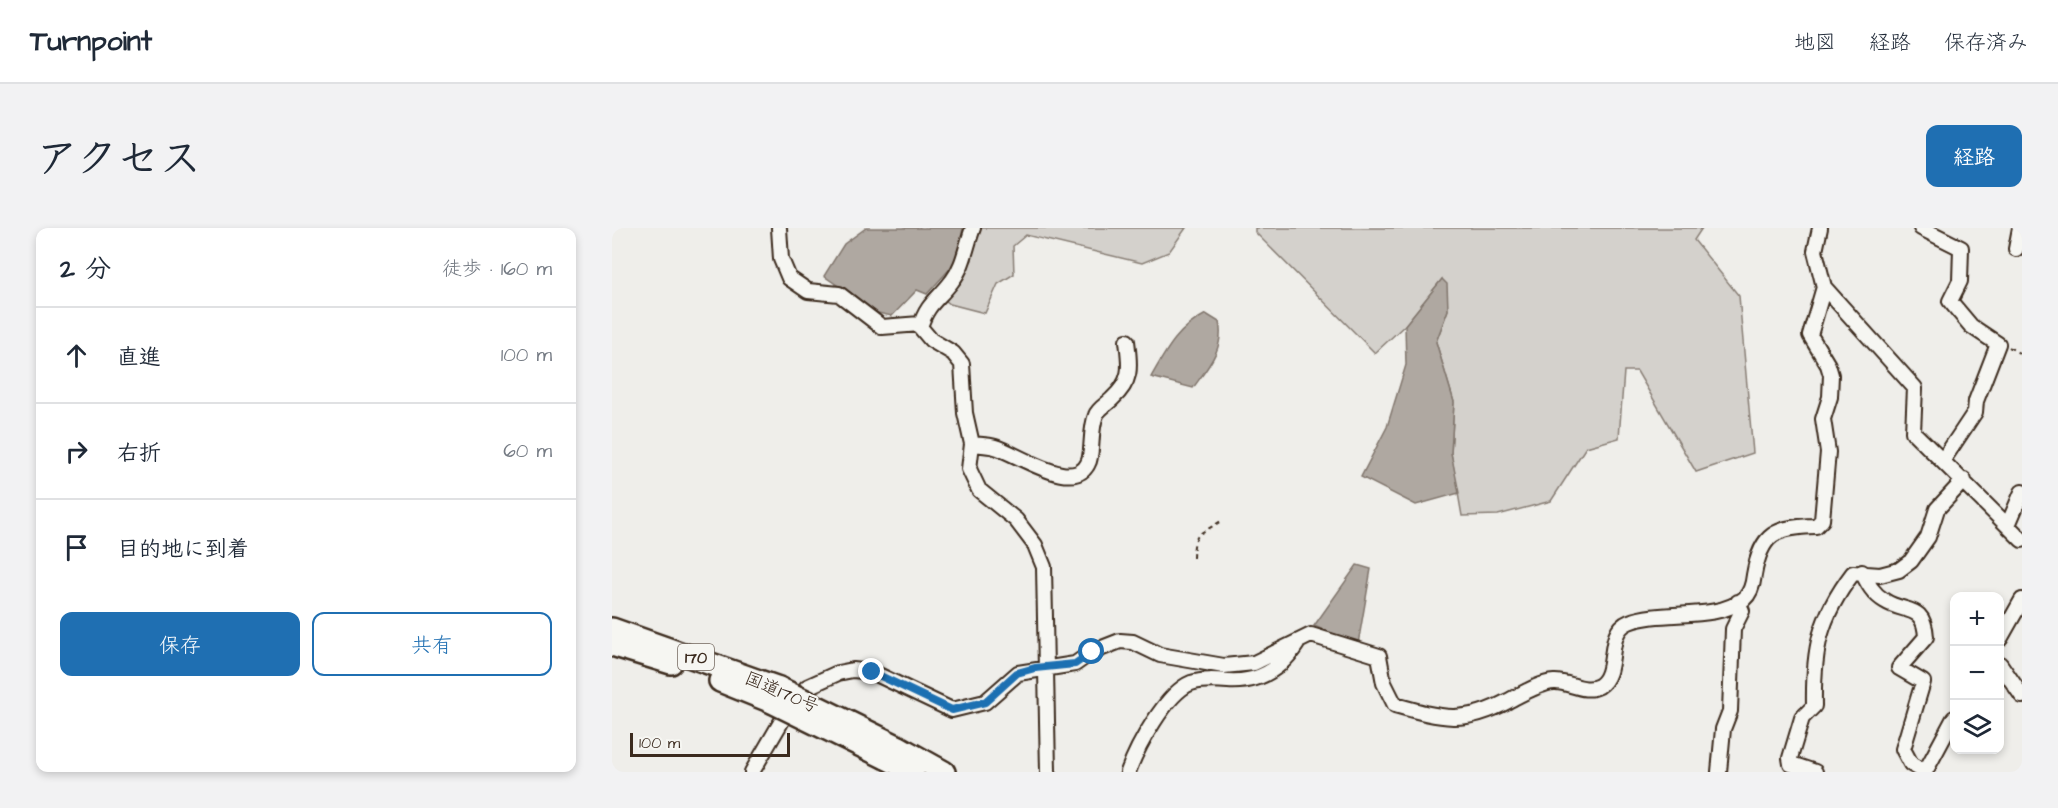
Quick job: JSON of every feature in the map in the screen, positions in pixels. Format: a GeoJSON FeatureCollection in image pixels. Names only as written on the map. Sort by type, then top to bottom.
{"type":"FeatureCollection","features":[{"type":"Feature","properties":{"kind":"highway","name":"国道170号"},"geometry":{"type":"LineString","coordinates":[[612,629],[776,695],[892,752],[944,772]]}},
{"type":"Feature","properties":{"kind":"highway","name":"国道170号"},"geometry":{"type":"LineString","coordinates":[[612,645],[776,695]]}},
{"type":"Feature","properties":{"kind":"highway","name":"国道170号"},"geometry":{"type":"LineString","coordinates":[[892,752],[913,772]]}},
{"type":"Feature","properties":{"kind":"street"},"geometry":{"type":"LineString","coordinates":[[779,228],[781,259],[789,278],[808,291],[839,294],[882,327],[920,324],[931,340],[953,353],[962,364],[965,413],[972,444],[969,469],[979,490],[1016,520],[1035,545],[1044,567],[1048,772]]}},
{"type":"Feature","properties":{"kind":"street"},"geometry":{"type":"LineString","coordinates":[[920,327],[926,309],[953,280],[962,264],[972,228]]}},
{"type":"Feature","properties":{"kind":"street"},"geometry":{"type":"LineString","coordinates":[[1820,228],[1815,251],[1824,287],[1915,388],[1913,432],[2022,540]]}},
{"type":"Feature","properties":{"kind":"street"},"geometry":{"type":"LineString","coordinates":[[1921,228],[1961,249],[1960,281],[1950,301],[1971,326],[1998,344],[1976,401],[1975,412],[1942,460]]}},
{"type":"Feature","properties":{"kind":"street"},"geometry":{"type":"LineString","coordinates":[[2016,249],[2020,228]]}},
{"type":"Feature","properties":{"kind":"street"},"geometry":{"type":"LineString","coordinates":[[752,772],[791,705],[813,684],[838,673],[853,670],[872,672],[952,710],[985,702],[1017,673],[1075,664],[1092,652],[1120,641],[1133,642],[1160,655],[1224,666],[1254,663],[1311,635],[1378,656],[1384,683],[1395,705],[1433,715],[1467,718],[1490,711],[1537,687],[1555,682],[1587,689],[1600,685],[1609,672],[1618,633],[1627,623],[1657,616],[1727,609],[1745,598],[1753,586],[1762,543],[1776,532],[1795,526],[1816,526],[1822,520],[1828,452],[1823,419],[1830,398],[1830,375],[1828,365],[1810,334],[1824,287]]}},
{"type":"Feature","properties":{"kind":"street"},"geometry":{"type":"LineString","coordinates":[[972,444],[994,446],[1053,472],[1069,476],[1083,470],[1089,459],[1089,440],[1096,413],[1115,396],[1130,373],[1127,341]]}},
{"type":"Feature","properties":{"kind":"street"},"geometry":{"type":"LineString","coordinates":[[1815,772],[1791,764],[1792,744],[1802,718],[1814,706],[1815,652],[1839,591],[1853,573],[1880,575],[1899,570],[1911,561],[1928,537],[1937,509],[1964,480]]}},
{"type":"Feature","properties":{"kind":"street"},"geometry":{"type":"LineString","coordinates":[[2008,525],[2022,492]]}},
{"type":"Feature","properties":{"kind":"street"},"geometry":{"type":"LineString","coordinates":[[1862,572],[1875,594],[1891,605],[1912,609],[1921,617],[1926,626],[1926,637],[1899,668],[1923,682],[1903,748],[1911,764],[1925,772],[1950,725]]}},
{"type":"Feature","properties":{"kind":"street"},"geometry":{"type":"LineString","coordinates":[[2004,632],[2022,600]]}},
{"type":"Feature","properties":{"kind":"street"},"geometry":{"type":"LineString","coordinates":[[1719,772],[1723,729],[1730,711],[1733,629],[1742,611],[1738,602]]}},
{"type":"Feature","properties":{"kind":"street"},"geometry":{"type":"LineString","coordinates":[[1128,772],[1169,700],[1179,691],[1191,683],[1206,680],[1235,682],[1263,676],[1278,667],[1298,641]]}},
{"type":"Feature","properties":{"kind":"street"},"geometry":{"type":"LineString","coordinates":[[2004,670],[2022,696]]}},
{"type":"Feature","properties":{"kind":"path"},"geometry":{"type":"LineString","coordinates":[[1192,558],[1193,544],[1197,534],[1221,521]]}},
{"type":"Feature","properties":{"kind":"shaded area"},"geometry":{"type":"Polygon","coordinates":[[[866,228],[963,228],[957,261],[927,294],[917,290],[892,316],[878,313],[824,276],[844,244],[866,228]]]}},
{"type":"Feature","properties":{"kind":"shaded area"},"geometry":{"type":"Polygon","coordinates":[[[973,228],[1186,228],[1169,252],[1142,263],[1026,235],[1013,246],[1014,274],[998,284],[985,313],[950,304],[945,300],[972,260],[973,228]]]}},
{"type":"Feature","properties":{"kind":"shaded area"},"geometry":{"type":"Polygon","coordinates":[[[1255,228],[1702,228],[1694,240],[1739,296],[1753,453],[1696,472],[1637,371],[1624,371],[1619,438],[1586,447],[1551,501],[1498,515],[1462,516],[1451,453],[1454,402],[1436,342],[1448,310],[1442,279],[1405,325],[1375,353],[1255,232],[1255,228]]]}},
{"type":"Feature","properties":{"kind":"shaded area"},"geometry":{"type":"Polygon","coordinates":[[[1442,279],[1447,284],[1448,310],[1436,342],[1454,402],[1451,453],[1459,493],[1416,505],[1361,477],[1387,427],[1406,365],[1405,325],[1442,279]]]}},
{"type":"Feature","properties":{"kind":"shaded area"},"geometry":{"type":"Polygon","coordinates":[[[1206,314],[1219,322],[1220,340],[1214,357],[1193,388],[1151,377],[1180,333],[1206,314]]]}},
{"type":"Feature","properties":{"kind":"shaded area"},"geometry":{"type":"Polygon","coordinates":[[[1357,565],[1371,569],[1358,644],[1314,626],[1357,565]]]}},
{"type":"Feature","properties":{"kind":"route"},"geometry":{"type":"LineString","coordinates":[[872,672],[952,710],[968,708],[985,702],[1017,673],[1035,668],[1075,664],[1092,652]]}}]}
